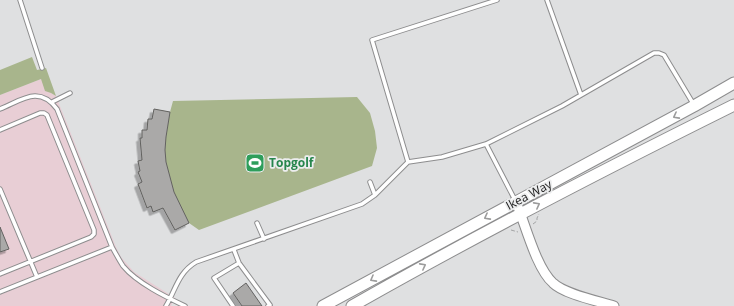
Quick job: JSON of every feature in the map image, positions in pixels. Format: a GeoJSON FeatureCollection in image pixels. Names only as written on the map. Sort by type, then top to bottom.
{"type":"FeatureCollection","features":[{"type":"Feature","properties":{"kind":"main road","name":"Ikea Way"},"geometry":{"type":"LineString","coordinates":[[323,306],[734,83]]}},
{"type":"Feature","properties":{"kind":"main road","name":"Ikea Way"},"geometry":{"type":"LineString","coordinates":[[352,306],[521,213],[734,105]]}},
{"type":"Feature","properties":{"kind":"street"},"geometry":{"type":"LineString","coordinates":[[516,202],[542,271],[553,284],[565,291],[614,306]]}},
{"type":"Feature","properties":{"kind":"lane"},"geometry":{"type":"LineString","coordinates":[[20,0],[42,68]]}},
{"type":"Feature","properties":{"kind":"lane"},"geometry":{"type":"LineString","coordinates":[[408,162],[372,40],[497,0]]}},
{"type":"Feature","properties":{"kind":"lane"},"geometry":{"type":"LineString","coordinates":[[547,0],[581,95]]}},
{"type":"Feature","properties":{"kind":"lane"},"geometry":{"type":"LineString","coordinates":[[166,306],[179,278],[189,266],[196,262],[234,250],[362,204],[375,195],[408,162],[442,157],[486,144],[581,95],[654,54],[664,54],[694,106]]}},
{"type":"Feature","properties":{"kind":"lane"},"geometry":{"type":"LineString","coordinates":[[52,102],[70,93]]}},
{"type":"Feature","properties":{"kind":"lane"},"geometry":{"type":"LineString","coordinates":[[0,109],[37,95],[46,97],[52,102],[57,109],[112,247],[124,267],[145,284],[170,299],[186,306]]}},
{"type":"Feature","properties":{"kind":"lane"},"geometry":{"type":"LineString","coordinates":[[0,130],[44,113],[94,230],[94,234],[91,237],[0,274]]}},
{"type":"Feature","properties":{"kind":"lane"},"geometry":{"type":"LineString","coordinates":[[486,144],[516,202]]}},
{"type":"Feature","properties":{"kind":"lane"},"geometry":{"type":"LineString","coordinates":[[370,182],[375,195]]}},
{"type":"Feature","properties":{"kind":"lane"},"geometry":{"type":"LineString","coordinates":[[0,189],[37,278]]}},
{"type":"Feature","properties":{"kind":"lane"},"geometry":{"type":"LineString","coordinates":[[257,223],[264,239]]}},
{"type":"Feature","properties":{"kind":"lane"},"geometry":{"type":"LineString","coordinates":[[0,292],[112,247]]}},
{"type":"Feature","properties":{"kind":"lane"},"geometry":{"type":"LineString","coordinates":[[234,250],[239,263],[270,305],[268,306]]}},
{"type":"Feature","properties":{"kind":"lane"},"geometry":{"type":"LineString","coordinates":[[233,306],[214,278],[239,263]]}},
{"type":"Feature","properties":{"kind":"shaded area"},"geometry":{"type":"Polygon","coordinates":[[[41,79],[51,93],[56,96],[121,257],[134,272],[175,298],[171,306],[0,306],[0,95],[41,79]]]}},
{"type":"Feature","properties":{"kind":"green space"},"geometry":{"type":"Polygon","coordinates":[[[32,57],[37,70],[46,68],[56,96],[45,91],[41,79],[0,95],[0,70],[32,57]]]}},
{"type":"Feature","properties":{"kind":"green space","name":"Topgolf"},"geometry":{"type":"Polygon","coordinates":[[[357,97],[370,113],[375,131],[377,148],[372,166],[199,230],[189,223],[175,230],[163,208],[153,212],[151,206],[147,208],[138,184],[142,182],[138,172],[140,171],[138,161],[142,160],[140,138],[142,138],[142,130],[147,130],[148,119],[152,119],[154,109],[170,112],[173,101],[357,97]]]}},
{"type":"Feature","properties":{"kind":"building"},"geometry":{"type":"Polygon","coordinates":[[[154,109],[170,112],[166,137],[166,162],[174,192],[189,223],[175,230],[163,208],[153,212],[151,206],[147,208],[138,184],[142,182],[138,172],[140,171],[138,161],[142,160],[140,138],[142,138],[142,130],[147,130],[148,119],[152,119],[154,109]]]}},
{"type":"Feature","properties":{"kind":"building"},"geometry":{"type":"Polygon","coordinates":[[[0,227],[9,249],[0,252],[0,227]]]}},
{"type":"Feature","properties":{"kind":"building"},"geometry":{"type":"Polygon","coordinates":[[[246,283],[262,306],[242,306],[233,293],[246,283]]]}},
{"type":"Feature","properties":{"kind":"place","name":"Topgolf"},"geometry":{"type":"Point","coordinates":[255,163]}}]}
